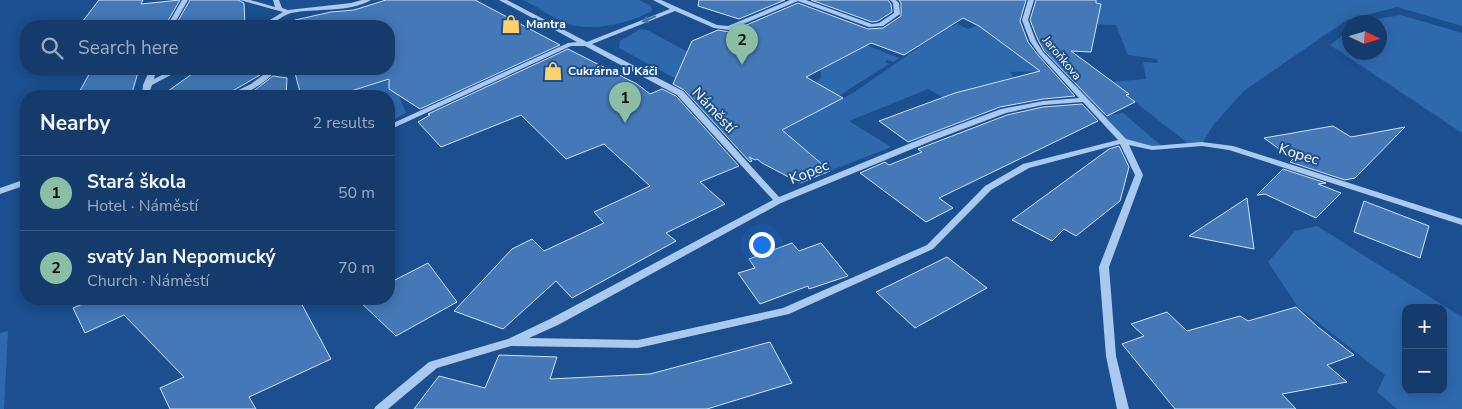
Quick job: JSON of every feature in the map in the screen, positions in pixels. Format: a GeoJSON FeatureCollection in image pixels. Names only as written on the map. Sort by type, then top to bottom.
{"type":"FeatureCollection","features":[{"type":"Feature","properties":{"kind":"street"},"geometry":{"type":"LineString","coordinates":[[173,20],[185,0]]}},
{"type":"Feature","properties":{"kind":"street"},"geometry":{"type":"LineString","coordinates":[[243,0],[288,12],[352,5],[368,0]]}},
{"type":"Feature","properties":{"kind":"street"},"geometry":{"type":"LineString","coordinates":[[276,0],[279,10]]}},
{"type":"Feature","properties":{"kind":"street","name":"Náměstí"},"geometry":{"type":"LineString","coordinates":[[502,0],[680,93],[778,200]]}},
{"type":"Feature","properties":{"kind":"street"},"geometry":{"type":"LineString","coordinates":[[656,0],[716,27],[728,28],[795,0]]}},
{"type":"Feature","properties":{"kind":"street"},"geometry":{"type":"LineString","coordinates":[[800,0],[871,26],[881,25],[897,14],[896,3],[893,0]]}},
{"type":"Feature","properties":{"kind":"street","name":"Jaroňkova"},"geometry":{"type":"LineString","coordinates":[[1031,0],[1025,20],[1033,40],[1041,53],[1083,100]]}},
{"type":"Feature","properties":{"kind":"street"},"geometry":{"type":"LineString","coordinates":[[395,125],[570,44],[587,44],[675,9]]}},
{"type":"Feature","properties":{"kind":"street"},"geometry":{"type":"LineString","coordinates":[[280,20],[288,12]]}},
{"type":"Feature","properties":{"kind":"street"},"geometry":{"type":"LineString","coordinates":[[146,90],[151,75]]}},
{"type":"Feature","properties":{"kind":"street"},"geometry":{"type":"LineString","coordinates":[[147,85],[167,75]]}},
{"type":"Feature","properties":{"kind":"street"},"geometry":{"type":"LineString","coordinates":[[244,90],[254,86],[268,75]]}},
{"type":"Feature","properties":{"kind":"street"},"geometry":{"type":"LineString","coordinates":[[1083,100],[1123,141],[1139,175],[1104,267],[1111,356],[1123,409]]}},
{"type":"Feature","properties":{"kind":"street","name":"Kopec"},"geometry":{"type":"LineString","coordinates":[[380,409],[433,365],[511,342],[554,322],[778,200],[931,138],[1004,111],[1043,103],[1083,100]]}},
{"type":"Feature","properties":{"kind":"street","name":"Kopec"},"geometry":{"type":"LineString","coordinates":[[511,342],[638,344],[785,311],[930,247],[988,188],[1026,166],[1123,141],[1152,148],[1202,144],[1230,148],[1462,222]]}},
{"type":"Feature","properties":{"kind":"street"},"geometry":{"type":"LineString","coordinates":[[0,191],[20,184]]}},
{"type":"Feature","properties":{"kind":"shaded area"},"geometry":{"type":"Polygon","coordinates":[[[523,0],[639,0],[651,6],[652,11],[613,25],[582,27],[560,20],[523,0]]]}},
{"type":"Feature","properties":{"kind":"shaded area"},"geometry":{"type":"Polygon","coordinates":[[[1079,0],[1462,0],[1462,26],[1397,7],[1366,15],[1342,15],[1342,23],[1245,90],[1213,125],[1202,144],[1189,144],[1126,95],[1128,94],[1080,86],[1110,115],[1123,113],[1163,147],[1152,148],[1123,141],[1070,85],[1146,79],[1143,62],[1158,63],[1157,59],[1128,55],[1116,25],[1089,24],[1100,9],[1101,4],[1079,0]]]}},
{"type":"Feature","properties":{"kind":"shaded area"},"geometry":{"type":"Polygon","coordinates":[[[1401,15],[1462,33],[1462,133],[1352,60],[1387,60],[1387,17],[1401,15]]]}},
{"type":"Feature","properties":{"kind":"shaded area"},"geometry":{"type":"Polygon","coordinates":[[[957,24],[968,29],[978,25],[1001,42],[1027,37],[1034,53],[1051,71],[1010,72],[1014,77],[971,88],[975,92],[982,111],[986,113],[981,113],[948,100],[928,89],[849,121],[891,147],[830,171],[793,139],[752,154],[780,131],[853,93],[944,30],[957,24]]]}},
{"type":"Feature","properties":{"kind":"shaded area"},"geometry":{"type":"Polygon","coordinates":[[[869,28],[878,33],[866,45],[899,58],[893,62],[887,60],[885,62],[889,64],[829,102],[815,85],[821,77],[820,69],[869,28]]]}},
{"type":"Feature","properties":{"kind":"shaded area"},"geometry":{"type":"Polygon","coordinates":[[[640,29],[647,30],[688,52],[700,92],[619,48],[620,41],[640,29]]]}},
{"type":"Feature","properties":{"kind":"shaded area"},"geometry":{"type":"Polygon","coordinates":[[[1342,36],[1342,53],[1330,45],[1342,36]]]}},
{"type":"Feature","properties":{"kind":"shaded area"},"geometry":{"type":"Polygon","coordinates":[[[383,75],[394,90],[342,90],[335,76],[383,75]]]}},
{"type":"Feature","properties":{"kind":"shaded area"},"geometry":{"type":"Polygon","coordinates":[[[395,91],[399,96],[406,113],[395,119],[395,91]]]}},
{"type":"Feature","properties":{"kind":"shaded area"},"geometry":{"type":"Polygon","coordinates":[[[1317,226],[1441,304],[1402,304],[1402,394],[1447,394],[1447,308],[1462,317],[1462,409],[1397,409],[1377,392],[1385,375],[1298,307],[1268,262],[1295,231],[1317,226]]]}},
{"type":"Feature","properties":{"kind":"shaded area"},"geometry":{"type":"Polygon","coordinates":[[[8,331],[4,409],[0,409],[0,333],[8,331]]]}},
{"type":"Feature","properties":{"kind":"building"},"geometry":{"type":"Polygon","coordinates":[[[99,0],[143,0],[141,4],[180,0],[168,20],[84,20],[99,0]]]}},
{"type":"Feature","properties":{"kind":"building"},"geometry":{"type":"Polygon","coordinates":[[[190,0],[238,0],[244,3],[245,20],[178,20],[190,0]]]}},
{"type":"Feature","properties":{"kind":"building"},"geometry":{"type":"Polygon","coordinates":[[[386,0],[475,0],[560,45],[420,109],[395,93],[395,90],[389,89],[389,79],[354,90],[299,90],[296,75],[395,75],[395,20],[295,20],[331,12],[354,10],[386,0]]]}},
{"type":"Feature","properties":{"kind":"building"},"geometry":{"type":"Polygon","coordinates":[[[699,0],[785,0],[739,19],[698,6],[699,0]]]}},
{"type":"Feature","properties":{"kind":"building"},"geometry":{"type":"Polygon","coordinates":[[[811,0],[888,0],[891,4],[892,12],[878,21],[872,22],[811,0]]]}},
{"type":"Feature","properties":{"kind":"building"},"geometry":{"type":"Polygon","coordinates":[[[899,0],[1026,0],[1020,21],[1028,42],[1075,96],[1043,99],[1000,107],[908,142],[879,121],[955,93],[1040,71],[979,26],[963,18],[904,55],[871,43],[806,77],[843,98],[782,130],[830,171],[800,183],[757,159],[749,157],[752,161],[750,162],[684,90],[673,84],[692,41],[718,30],[730,32],[798,3],[868,29],[883,28],[901,16],[901,3],[899,0]]]}},
{"type":"Feature","properties":{"kind":"building"},"geometry":{"type":"Polygon","coordinates":[[[1036,0],[1096,0],[1096,3],[1101,4],[1091,52],[1071,51],[1129,94],[1126,95],[1135,102],[1107,116],[1044,51],[1030,20],[1036,0]]]}},
{"type":"Feature","properties":{"kind":"building"},"geometry":{"type":"Polygon","coordinates":[[[568,49],[637,84],[650,94],[662,89],[676,96],[739,166],[700,182],[725,204],[666,233],[676,241],[572,298],[556,281],[503,329],[454,311],[512,249],[532,239],[544,251],[604,223],[594,212],[650,186],[604,144],[566,159],[521,115],[441,147],[418,122],[430,115],[428,114],[568,49]]]}},
{"type":"Feature","properties":{"kind":"building"},"geometry":{"type":"Polygon","coordinates":[[[89,75],[137,75],[133,90],[80,90],[89,75]]]}},
{"type":"Feature","properties":{"kind":"building"},"geometry":{"type":"Polygon","coordinates":[[[191,75],[260,75],[234,90],[169,90],[191,75]]]}},
{"type":"Feature","properties":{"kind":"building"},"geometry":{"type":"Polygon","coordinates":[[[273,76],[287,78],[286,90],[255,90],[273,76]]]}},
{"type":"Feature","properties":{"kind":"building"},"geometry":{"type":"Polygon","coordinates":[[[1082,104],[1098,121],[939,198],[953,208],[926,222],[860,173],[885,162],[889,165],[922,152],[918,149],[1007,115],[1043,107],[1082,104]]]}},
{"type":"Feature","properties":{"kind":"building"},"geometry":{"type":"Polygon","coordinates":[[[1333,126],[1351,137],[1405,127],[1355,178],[1345,180],[1290,162],[1293,159],[1264,138],[1333,126]]]}},
{"type":"Feature","properties":{"kind":"building"},"geometry":{"type":"Polygon","coordinates":[[[1119,146],[1129,167],[1120,201],[1076,236],[1064,229],[1052,241],[1012,220],[1109,149],[1119,146]]]}},
{"type":"Feature","properties":{"kind":"building"},"geometry":{"type":"Polygon","coordinates":[[[1283,169],[1326,183],[1318,184],[1341,193],[1316,218],[1265,194],[1257,195],[1283,169]]]}},
{"type":"Feature","properties":{"kind":"building"},"geometry":{"type":"Polygon","coordinates":[[[1247,198],[1254,249],[1189,236],[1247,198]]]}},
{"type":"Feature","properties":{"kind":"building"},"geometry":{"type":"Polygon","coordinates":[[[1364,201],[1429,226],[1420,258],[1354,232],[1364,201]]]}},
{"type":"Feature","properties":{"kind":"building"},"geometry":{"type":"Polygon","coordinates":[[[792,243],[799,251],[821,243],[848,276],[809,289],[808,286],[760,304],[738,273],[755,268],[749,259],[792,243]]]}},
{"type":"Feature","properties":{"kind":"building"},"geometry":{"type":"Polygon","coordinates":[[[947,257],[987,288],[915,328],[876,292],[947,257]]]}},
{"type":"Feature","properties":{"kind":"building"},"geometry":{"type":"Polygon","coordinates":[[[428,263],[457,302],[396,336],[363,305],[395,305],[395,280],[428,263]]]}},
{"type":"Feature","properties":{"kind":"building"},"geometry":{"type":"Polygon","coordinates":[[[80,305],[302,305],[331,359],[249,397],[256,409],[170,409],[160,388],[184,377],[124,315],[85,333],[73,308],[80,305]]]}},
{"type":"Feature","properties":{"kind":"building"},"geometry":{"type":"Polygon","coordinates":[[[1296,307],[1354,355],[1327,365],[1347,382],[1282,394],[1296,409],[1175,409],[1122,344],[1144,336],[1131,324],[1167,312],[1187,331],[1240,316],[1248,321],[1296,307]]]}},
{"type":"Feature","properties":{"kind":"building"},"geometry":{"type":"Polygon","coordinates":[[[770,342],[792,383],[707,409],[414,409],[439,376],[485,388],[499,355],[557,357],[550,379],[650,374],[770,342]]]}},
{"type":"Feature","properties":{"kind":"place","name":"Mantra"},"geometry":{"type":"Point","coordinates":[511,24]}},
{"type":"Feature","properties":{"kind":"place","name":"svatý Jan Nepomucký"},"geometry":{"type":"Point","coordinates":[742,65]}},
{"type":"Feature","properties":{"kind":"place","name":"Cukrárna U Káči"},"geometry":{"type":"Point","coordinates":[553,71]}},
{"type":"Feature","properties":{"kind":"place","name":"Stará škola"},"geometry":{"type":"Point","coordinates":[625,123]}}]}
